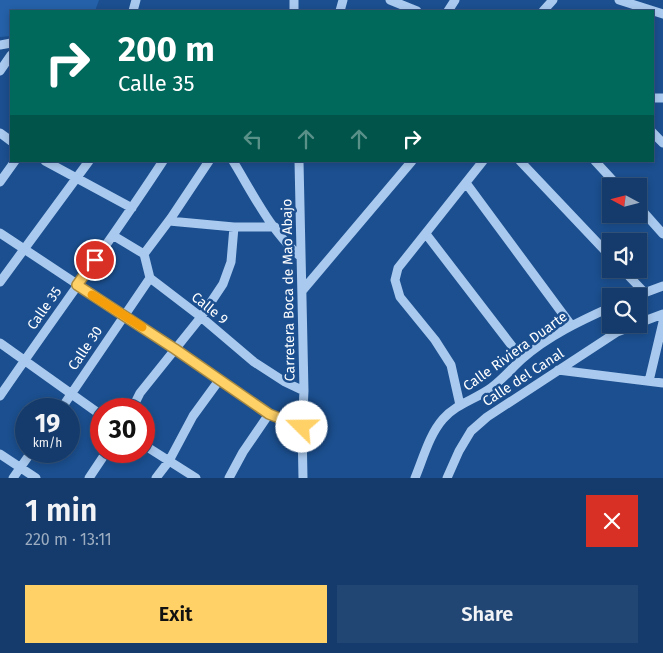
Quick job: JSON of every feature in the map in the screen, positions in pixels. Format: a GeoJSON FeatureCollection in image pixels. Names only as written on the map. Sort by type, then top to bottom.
{"type":"FeatureCollection","features":[{"type":"Feature","properties":{"kind":"street"},"geometry":{"type":"LineString","coordinates":[[544,10],[553,0]]}},
{"type":"Feature","properties":{"kind":"street"},"geometry":{"type":"LineString","coordinates":[[619,0],[650,10]]}},
{"type":"Feature","properties":{"kind":"street"},"geometry":{"type":"LineString","coordinates":[[393,5],[413,10]]}},
{"type":"Feature","properties":{"kind":"street"},"geometry":{"type":"LineString","coordinates":[[0,71],[10,56]]}},
{"type":"Feature","properties":{"kind":"street"},"geometry":{"type":"LineString","coordinates":[[654,134],[663,143]]}},
{"type":"Feature","properties":{"kind":"street"},"geometry":{"type":"LineString","coordinates":[[0,182],[14,162]]}},
{"type":"Feature","properties":{"kind":"street"},"geometry":{"type":"LineString","coordinates":[[47,162],[132,208]]}},
{"type":"Feature","properties":{"kind":"street"},"geometry":{"type":"LineString","coordinates":[[0,282],[88,162]]}},
{"type":"Feature","properties":{"kind":"street","name":"Calle 35"},"geometry":{"type":"LineString","coordinates":[[0,396],[77,285],[114,236],[163,162]]}},
{"type":"Feature","properties":{"kind":"street"},"geometry":{"type":"LineString","coordinates":[[144,254],[169,221],[208,162]]}},
{"type":"Feature","properties":{"kind":"street"},"geometry":{"type":"LineString","coordinates":[[234,162],[275,227],[301,258]]}},
{"type":"Feature","properties":{"kind":"street","name":"Carretera Boca de Mao Abajo"},"geometry":{"type":"LineString","coordinates":[[299,162],[304,478]]}},
{"type":"Feature","properties":{"kind":"street"},"geometry":{"type":"LineString","coordinates":[[302,290],[411,162]]}},
{"type":"Feature","properties":{"kind":"street"},"geometry":{"type":"LineString","coordinates":[[460,405],[451,365],[400,297],[395,280],[398,268],[482,162]]}},
{"type":"Feature","properties":{"kind":"street"},"geometry":{"type":"LineString","coordinates":[[521,162],[602,248]]}},
{"type":"Feature","properties":{"kind":"street"},"geometry":{"type":"LineString","coordinates":[[596,162],[611,178]]}},
{"type":"Feature","properties":{"kind":"street"},"geometry":{"type":"LineString","coordinates":[[466,183],[570,325]]}},
{"type":"Feature","properties":{"kind":"street"},"geometry":{"type":"LineString","coordinates":[[648,217],[663,234]]}},
{"type":"Feature","properties":{"kind":"street"},"geometry":{"type":"LineString","coordinates":[[169,221],[234,227],[275,227]]}},
{"type":"Feature","properties":{"kind":"street"},"geometry":{"type":"LineString","coordinates":[[138,398],[223,284],[231,262],[234,227]]}},
{"type":"Feature","properties":{"kind":"street"},"geometry":{"type":"LineString","coordinates":[[0,234],[125,315],[269,414],[302,427]]}},
{"type":"Feature","properties":{"kind":"street"},"geometry":{"type":"LineString","coordinates":[[426,234],[522,359]]}},
{"type":"Feature","properties":{"kind":"street"},"geometry":{"type":"LineString","coordinates":[[114,236],[144,254],[150,278]]}},
{"type":"Feature","properties":{"kind":"street","name":"Calle 9"},"geometry":{"type":"LineString","coordinates":[[150,278],[254,362],[285,382],[304,391]]}},
{"type":"Feature","properties":{"kind":"street","name":"Calle 30"},"geometry":{"type":"LineString","coordinates":[[68,398],[150,278]]}},
{"type":"Feature","properties":{"kind":"street"},"geometry":{"type":"LineString","coordinates":[[629,278],[636,288]]}},
{"type":"Feature","properties":{"kind":"street"},"geometry":{"type":"LineString","coordinates":[[647,292],[663,286]]}},
{"type":"Feature","properties":{"kind":"street","name":"Calle Riviera Duarte"},"geometry":{"type":"LineString","coordinates":[[415,478],[433,435],[442,420],[452,410],[489,390],[504,378],[522,359],[570,325],[602,311]]}},
{"type":"Feature","properties":{"kind":"street","name":"Calle del Canal"},"geometry":{"type":"LineString","coordinates":[[647,320],[663,314]]}},
{"type":"Feature","properties":{"kind":"street"},"geometry":{"type":"LineString","coordinates":[[649,381],[663,322]]}},
{"type":"Feature","properties":{"kind":"street","name":"Calle del Canal"},"geometry":{"type":"LineString","coordinates":[[447,478],[459,451],[471,431],[487,417],[615,333]]}},
{"type":"Feature","properties":{"kind":"street"},"geometry":{"type":"LineString","coordinates":[[0,343],[90,407]]}},
{"type":"Feature","properties":{"kind":"street"},"geometry":{"type":"LineString","coordinates":[[558,370],[663,383]]}},
{"type":"Feature","properties":{"kind":"street"},"geometry":{"type":"LineString","coordinates":[[156,478],[169,461],[193,416],[220,380]]}},
{"type":"Feature","properties":{"kind":"street"},"geometry":{"type":"LineString","coordinates":[[229,478],[243,452],[269,414]]}},
{"type":"Feature","properties":{"kind":"street"},"geometry":{"type":"LineString","coordinates":[[155,451],[196,478]]}},
{"type":"Feature","properties":{"kind":"street"},"geometry":{"type":"LineString","coordinates":[[0,454],[36,478]]}},
{"type":"Feature","properties":{"kind":"street"},"geometry":{"type":"LineString","coordinates":[[13,478],[24,463]]}},
{"type":"Feature","properties":{"kind":"street"},"geometry":{"type":"LineString","coordinates":[[89,478],[99,463]]}},
{"type":"Feature","properties":{"kind":"shaded area"},"geometry":{"type":"Polygon","coordinates":[[[0,0],[99,0],[95,10],[10,10],[10,36],[0,37],[0,0]]]}},
{"type":"Feature","properties":{"kind":"slow traffic"},"geometry":{"type":"LineString","coordinates":[[92,295],[142,327]]}},
{"type":"Feature","properties":{"kind":"route"},"geometry":{"type":"LineString","coordinates":[[95,260],[77,285],[131,319],[269,414],[302,427]]}}]}
